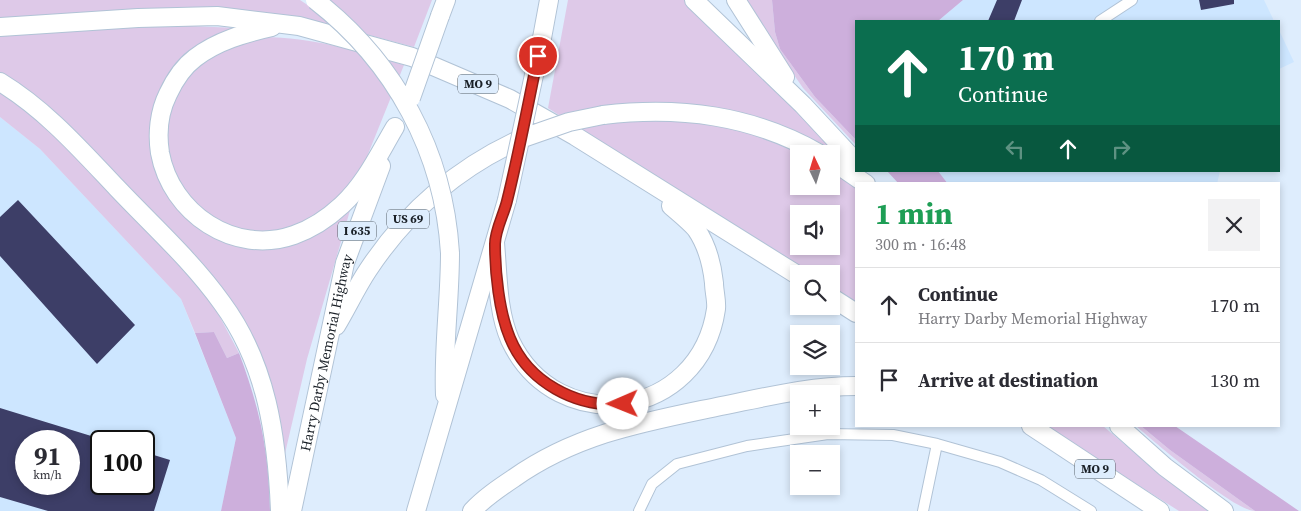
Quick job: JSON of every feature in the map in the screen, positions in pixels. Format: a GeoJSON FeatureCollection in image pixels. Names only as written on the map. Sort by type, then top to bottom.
{"type":"FeatureCollection","features":[{"type":"Feature","properties":{"kind":"highway"},"geometry":{"type":"LineString","coordinates":[[315,0],[343,24],[376,58],[415,118],[434,162],[448,220],[450,253],[450,292],[444,359],[446,411]]}},
{"type":"Feature","properties":{"kind":"highway"},"geometry":{"type":"LineString","coordinates":[[416,511],[508,200],[549,0]]}},
{"type":"Feature","properties":{"kind":"highway"},"geometry":{"type":"LineString","coordinates":[[694,0],[803,104],[855,161]]}},
{"type":"Feature","properties":{"kind":"highway"},"geometry":{"type":"LineString","coordinates":[[736,0],[803,104]]}},
{"type":"Feature","properties":{"kind":"highway","name":"Harry Darby Memorial Highway"},"geometry":{"type":"LineString","coordinates":[[292,511],[345,263],[395,128],[411,98],[443,8]]}},
{"type":"Feature","properties":{"kind":"highway","name":"MO 9"},"geometry":{"type":"LineString","coordinates":[[0,27],[138,18],[217,16],[299,26],[412,56],[510,99],[559,127],[790,270]]}},
{"type":"Feature","properties":{"kind":"highway"},"geometry":{"type":"LineString","coordinates":[[299,26],[273,27],[249,32],[221,43],[196,57],[172,85],[160,118],[159,147],[166,175],[172,188],[190,211],[214,228],[242,238],[270,240],[294,235],[330,215],[354,193],[395,128]]}},
{"type":"Feature","properties":{"kind":"highway"},"geometry":{"type":"LineString","coordinates":[[0,82],[34,105],[53,121],[193,267],[223,305],[250,352],[268,403],[276,449],[280,511]]}},
{"type":"Feature","properties":{"kind":"highway","name":"US 69"},"geometry":{"type":"LineString","coordinates":[[329,337],[368,270],[412,214],[455,177],[476,162],[523,138],[569,122],[643,110],[716,116],[754,125],[805,145]]}},
{"type":"Feature","properties":{"kind":"highway"},"geometry":{"type":"LineString","coordinates":[[840,166],[863,182]]}},
{"type":"Feature","properties":{"kind":"highway"},"geometry":{"type":"LineString","coordinates":[[866,172],[875,182]]}},
{"type":"Feature","properties":{"kind":"highway"},"geometry":{"type":"LineString","coordinates":[[495,243],[505,325],[518,354],[538,377],[564,394],[594,404],[635,402],[656,394],[675,383],[693,366],[710,331],[716,308],[712,267],[696,229],[641,178]]}},
{"type":"Feature","properties":{"kind":"highway"},"geometry":{"type":"LineString","coordinates":[[840,303],[855,312]]}},
{"type":"Feature","properties":{"kind":"highway"},"geometry":{"type":"LineString","coordinates":[[472,511],[498,488],[530,466],[590,437],[625,426],[791,392],[855,386]]}},
{"type":"Feature","properties":{"kind":"highway","name":"MO 9"},"geometry":{"type":"LineString","coordinates":[[1033,427],[1160,511]]}},
{"type":"Feature","properties":{"kind":"highway"},"geometry":{"type":"LineString","coordinates":[[1120,427],[1165,467],[1224,511]]}},
{"type":"Feature","properties":{"kind":"street"},"geometry":{"type":"LineString","coordinates":[[1102,20],[1132,0]]}},
{"type":"Feature","properties":{"kind":"street"},"geometry":{"type":"LineString","coordinates":[[639,511],[652,484],[678,464],[747,446],[828,434],[893,435],[937,444],[1000,462],[1042,480],[1091,511]]}},
{"type":"Feature","properties":{"kind":"street"},"geometry":{"type":"LineString","coordinates":[[922,511],[937,444]]}},
{"type":"Feature","properties":{"kind":"shaded area"},"geometry":{"type":"Polygon","coordinates":[[[0,0],[300,0],[312,8],[340,10],[327,0],[432,0],[414,47],[324,23],[293,17],[0,19],[0,0]]]}},
{"type":"Feature","properties":{"kind":"shaded area"},"geometry":{"type":"Polygon","coordinates":[[[568,0],[687,0],[830,143],[830,145],[825,145],[790,129],[763,120],[634,116],[735,126],[790,147],[790,195],[840,195],[840,172],[855,183],[855,305],[840,296],[840,265],[792,265],[548,108],[568,0]]]}},
{"type":"Feature","properties":{"kind":"shaded area"},"geometry":{"type":"Polygon","coordinates":[[[742,0],[772,0],[775,32],[780,49],[815,97],[855,139],[855,144],[803,88],[742,0]]]}},
{"type":"Feature","properties":{"kind":"shaded area"},"geometry":{"type":"Polygon","coordinates":[[[772,0],[963,0],[939,20],[855,20],[855,139],[815,97],[780,49],[775,32],[772,0]]]}},
{"type":"Feature","properties":{"kind":"shaded area"},"geometry":{"type":"Polygon","coordinates":[[[963,0],[1264,0],[1274,20],[939,20],[963,0]]]}},
{"type":"Feature","properties":{"kind":"shaded area"},"geometry":{"type":"Polygon","coordinates":[[[167,25],[237,28],[199,44],[183,58],[171,73],[164,188],[180,210],[209,230],[245,247],[351,207],[307,359],[283,462],[240,322],[0,77],[0,35],[167,25]]]}},
{"type":"Feature","properties":{"kind":"shaded area"},"geometry":{"type":"Polygon","coordinates":[[[1280,32],[1294,62],[1280,69],[1280,32]]]}},
{"type":"Feature","properties":{"kind":"shaded area"},"geometry":{"type":"Polygon","coordinates":[[[263,37],[317,42],[404,65],[359,174],[329,210],[281,233],[230,229],[190,202],[174,178],[165,143],[169,105],[186,74],[213,52],[263,37]]]}},
{"type":"Feature","properties":{"kind":"shaded area"},"geometry":{"type":"Polygon","coordinates":[[[0,91],[46,125],[178,261],[213,304],[239,353],[227,358],[214,332],[195,333],[181,299],[40,149],[0,117],[0,91]]]}},
{"type":"Feature","properties":{"kind":"shaded area"},"geometry":{"type":"Polygon","coordinates":[[[0,117],[40,149],[181,299],[236,438],[221,511],[0,511],[0,117]]]}},
{"type":"Feature","properties":{"kind":"shaded area"},"geometry":{"type":"Polygon","coordinates":[[[888,172],[939,172],[946,182],[897,182],[888,172]]]}},
{"type":"Feature","properties":{"kind":"shaded area"},"geometry":{"type":"Polygon","coordinates":[[[939,172],[1220,172],[1217,182],[946,182],[939,172]]]}},
{"type":"Feature","properties":{"kind":"shaded area"},"geometry":{"type":"Polygon","coordinates":[[[214,332],[227,358],[239,353],[253,393],[268,469],[270,511],[221,511],[236,438],[195,333],[214,332]]]}},
{"type":"Feature","properties":{"kind":"shaded area"},"geometry":{"type":"Polygon","coordinates":[[[1047,427],[1104,427],[1161,475],[1209,511],[1179,511],[1047,427]]]}},
{"type":"Feature","properties":{"kind":"shaded area"},"geometry":{"type":"Polygon","coordinates":[[[1137,427],[1142,427],[1170,450],[1255,511],[1245,508],[1213,489],[1137,427]]]}},
{"type":"Feature","properties":{"kind":"shaded area"},"geometry":{"type":"Polygon","coordinates":[[[1142,427],[1176,427],[1299,511],[1255,511],[1170,450],[1142,427]]]}},
{"type":"Feature","properties":{"kind":"building"},"geometry":{"type":"Polygon","coordinates":[[[997,0],[1022,0],[1014,20],[988,20],[997,0]]]}},
{"type":"Feature","properties":{"kind":"building"},"geometry":{"type":"Polygon","coordinates":[[[1199,0],[1234,0],[1234,4],[1201,10],[1199,0]]]}},
{"type":"Feature","properties":{"kind":"building"},"geometry":{"type":"Polygon","coordinates":[[[18,200],[135,325],[97,364],[0,256],[0,217],[18,200]]]}},
{"type":"Feature","properties":{"kind":"building"},"geometry":{"type":"Polygon","coordinates":[[[0,408],[72,430],[15,430],[15,495],[80,495],[80,433],[90,436],[90,495],[155,495],[155,455],[170,460],[154,511],[48,511],[0,497],[0,408]]]}},
{"type":"Feature","properties":{"kind":"route"},"geometry":{"type":"LineString","coordinates":[[538,56],[508,200],[495,243],[505,325],[510,340],[518,354],[538,377],[551,387],[579,400],[594,404],[623,404]]}}]}
